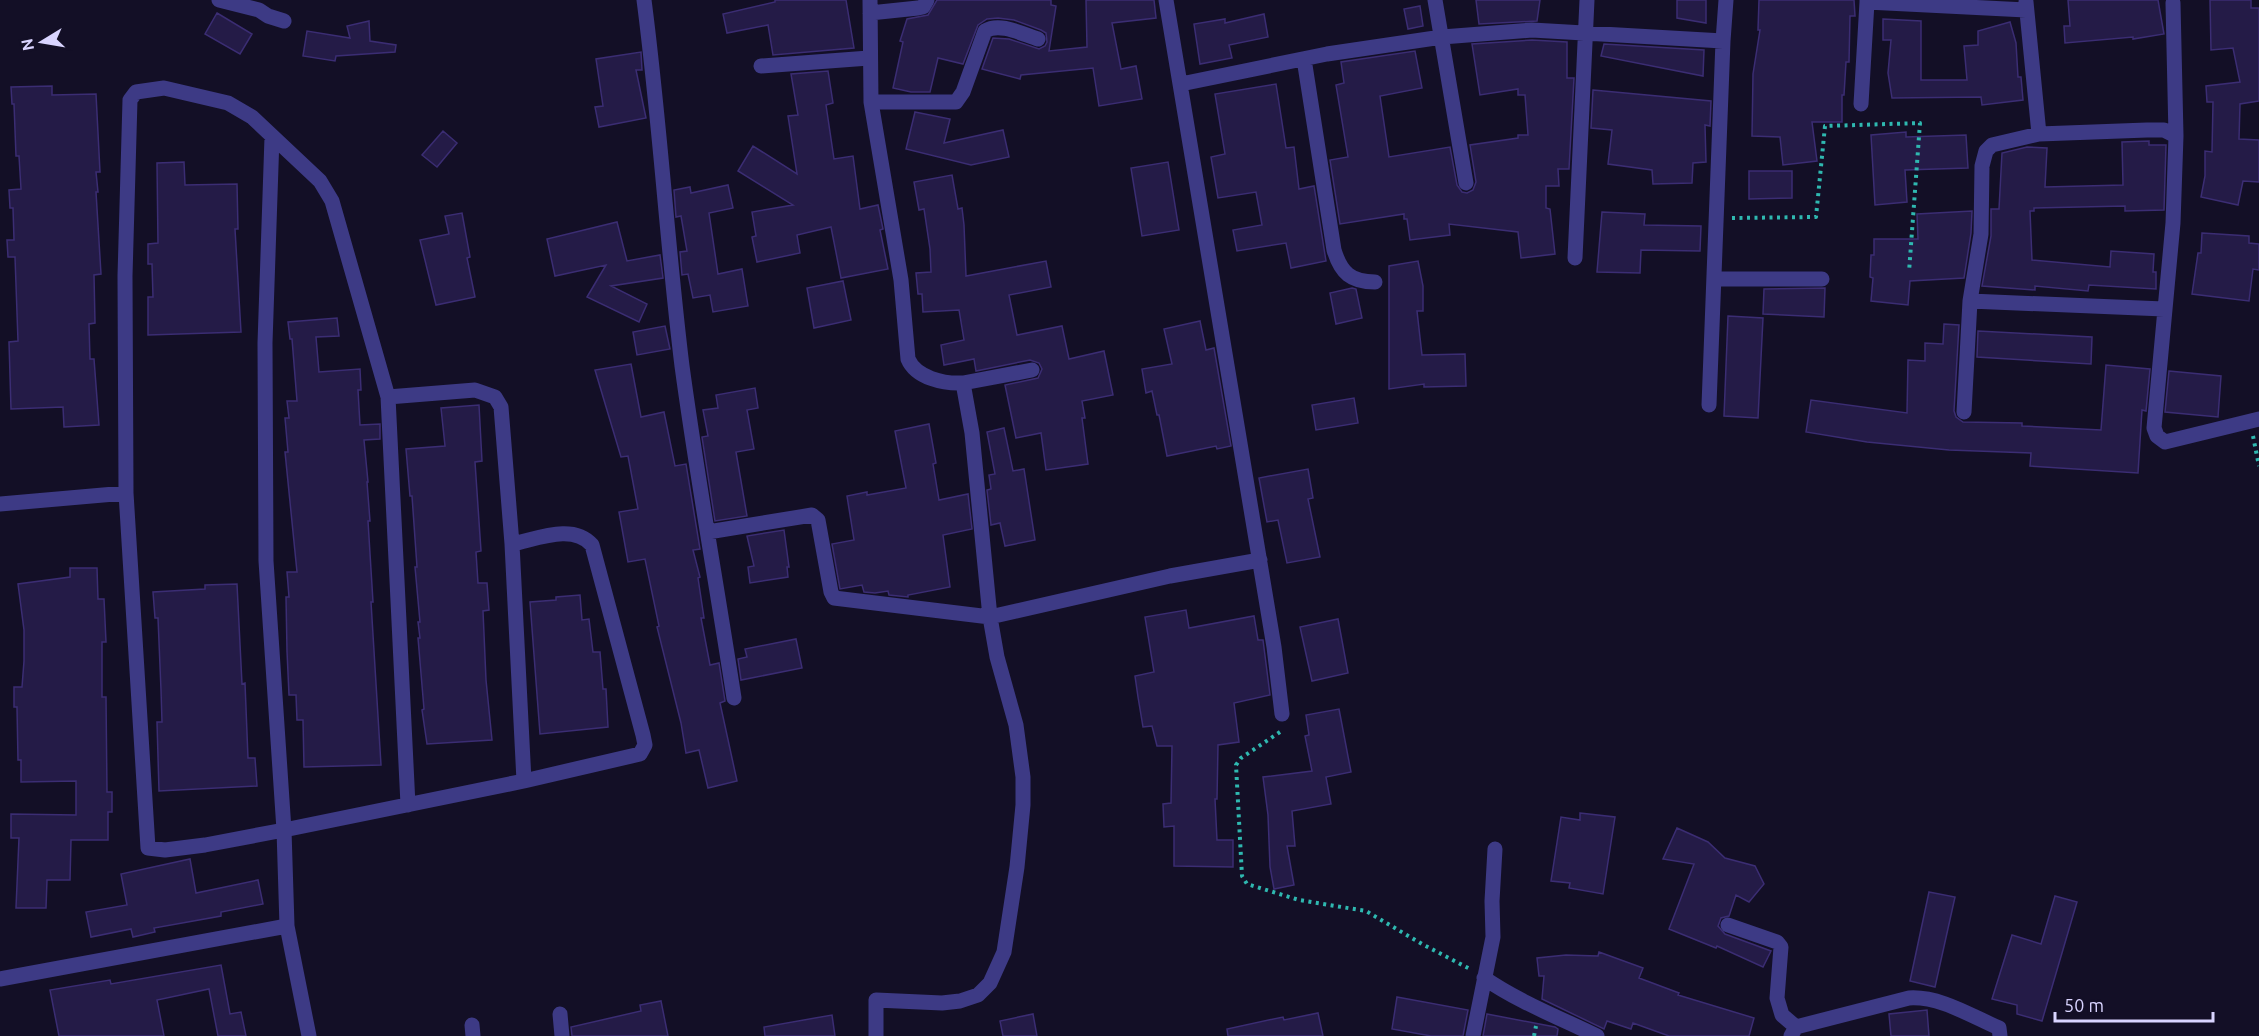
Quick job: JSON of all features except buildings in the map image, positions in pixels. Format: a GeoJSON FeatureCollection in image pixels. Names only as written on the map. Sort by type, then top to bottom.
{"type":"FeatureCollection","features":[{"type":"Feature","properties":{"kind":"street"},"geometry":{"type":"LineString","coordinates":[[219,0],[259,10],[268,16],[284,21]]}},
{"type":"Feature","properties":{"kind":"street"},"geometry":{"type":"LineString","coordinates":[[645,0],[682,368],[734,698]]}},
{"type":"Feature","properties":{"kind":"street"},"geometry":{"type":"LineString","coordinates":[[927,0],[923,7],[918,8],[870,6],[871,102],[901,280],[908,359],[919,373],[951,383],[963,383],[1032,370]]}},
{"type":"Feature","properties":{"kind":"street"},"geometry":{"type":"LineString","coordinates":[[1166,0],[1275,646],[1282,714]]}},
{"type":"Feature","properties":{"kind":"street"},"geometry":{"type":"LineString","coordinates":[[1435,0],[1466,183]]}},
{"type":"Feature","properties":{"kind":"street"},"geometry":{"type":"LineString","coordinates":[[1575,258],[1587,0]]}},
{"type":"Feature","properties":{"kind":"street"},"geometry":{"type":"LineString","coordinates":[[1709,405],[1726,0]]}},
{"type":"Feature","properties":{"kind":"street"},"geometry":{"type":"LineString","coordinates":[[1861,104],[1867,1],[2026,5],[2039,134]]}},
{"type":"Feature","properties":{"kind":"street"},"geometry":{"type":"LineString","coordinates":[[2173,3],[2176,136],[2173,223],[2154,429],[2157,436],[2165,442],[2255,420]]}},
{"type":"Feature","properties":{"kind":"street"},"geometry":{"type":"LineString","coordinates":[[871,102],[956,102],[963,92],[984,30],[1002,27],[1038,39]]}},
{"type":"Feature","properties":{"kind":"street"},"geometry":{"type":"LineString","coordinates":[[1181,84],[1304,59],[1442,37],[1532,30],[1723,41]]}},
{"type":"Feature","properties":{"kind":"street"},"geometry":{"type":"LineString","coordinates":[[761,66],[869,58]]}},
{"type":"Feature","properties":{"kind":"street"},"geometry":{"type":"LineString","coordinates":[[1304,59],[1336,258],[1348,275],[1363,282],[1375,282]]}},
{"type":"Feature","properties":{"kind":"street"},"geometry":{"type":"LineString","coordinates":[[408,805],[388,397],[332,201],[320,181],[252,117],[228,103],[165,88],[136,92],[130,100],[125,276],[126,493],[147,846],[151,849],[165,850],[284,830],[408,805],[524,781],[636,756],[644,750],[645,745],[592,545],[580,535],[570,532],[512,544]]}},
{"type":"Feature","properties":{"kind":"street"},"geometry":{"type":"LineString","coordinates":[[1964,412],[1970,301],[1981,234],[1982,166],[1986,151],[1992,145],[2039,134],[2164,130],[2176,136]]}},
{"type":"Feature","properties":{"kind":"street"},"geometry":{"type":"LineString","coordinates":[[272,137],[265,343],[266,561],[284,830],[287,926],[309,1036]]}},
{"type":"Feature","properties":{"kind":"street"},"geometry":{"type":"LineString","coordinates":[[1713,279],[1822,279]]}},
{"type":"Feature","properties":{"kind":"street"},"geometry":{"type":"LineString","coordinates":[[1970,301],[2164,309]]}},
{"type":"Feature","properties":{"kind":"street"},"geometry":{"type":"LineString","coordinates":[[876,1036],[876,1000],[942,1003],[960,1001],[978,995],[990,983],[1004,952],[1018,857],[1023,806],[1023,777],[1016,725],[997,657],[990,617],[972,433],[963,383]]}},
{"type":"Feature","properties":{"kind":"street"},"geometry":{"type":"LineString","coordinates":[[388,397],[475,390],[495,397],[501,407],[512,544],[524,781]]}},
{"type":"Feature","properties":{"kind":"street"},"geometry":{"type":"LineString","coordinates":[[0,504],[126,493]]}},
{"type":"Feature","properties":{"kind":"street"},"geometry":{"type":"LineString","coordinates":[[708,532],[812,515],[818,520],[834,598],[990,617],[1170,576],[1260,560]]}},
{"type":"Feature","properties":{"kind":"street"},"geometry":{"type":"LineString","coordinates":[[1473,1036],[1493,937],[1495,849]]}},
{"type":"Feature","properties":{"kind":"street"},"geometry":{"type":"LineString","coordinates":[[1728,925],[1777,942],[1781,947],[1777,998],[1782,1015],[1794,1032],[1918,997],[1944,1004],[1998,1028],[2000,1036]]}},
{"type":"Feature","properties":{"kind":"street"},"geometry":{"type":"LineString","coordinates":[[0,978],[287,926]]}},
{"type":"Feature","properties":{"kind":"street"},"geometry":{"type":"LineString","coordinates":[[1484,978],[1505,993],[1539,1011],[1597,1036]]}},
{"type":"Feature","properties":{"kind":"street"},"geometry":{"type":"LineString","coordinates":[[560,1014],[562,1036]]}},
{"type":"Feature","properties":{"kind":"path"},"geometry":{"type":"LineString","coordinates":[[1716,218],[1816,217],[1825,126],[1920,123],[1909,272]]}},
{"type":"Feature","properties":{"kind":"path"},"geometry":{"type":"LineString","coordinates":[[2255,420],[2259,466]]}},
{"type":"Feature","properties":{"kind":"path"},"geometry":{"type":"LineString","coordinates":[[1282,714],[1283,726],[1278,734],[1241,758],[1236,765],[1242,876],[1247,884],[1299,900],[1366,911],[1484,978]]}}]}
